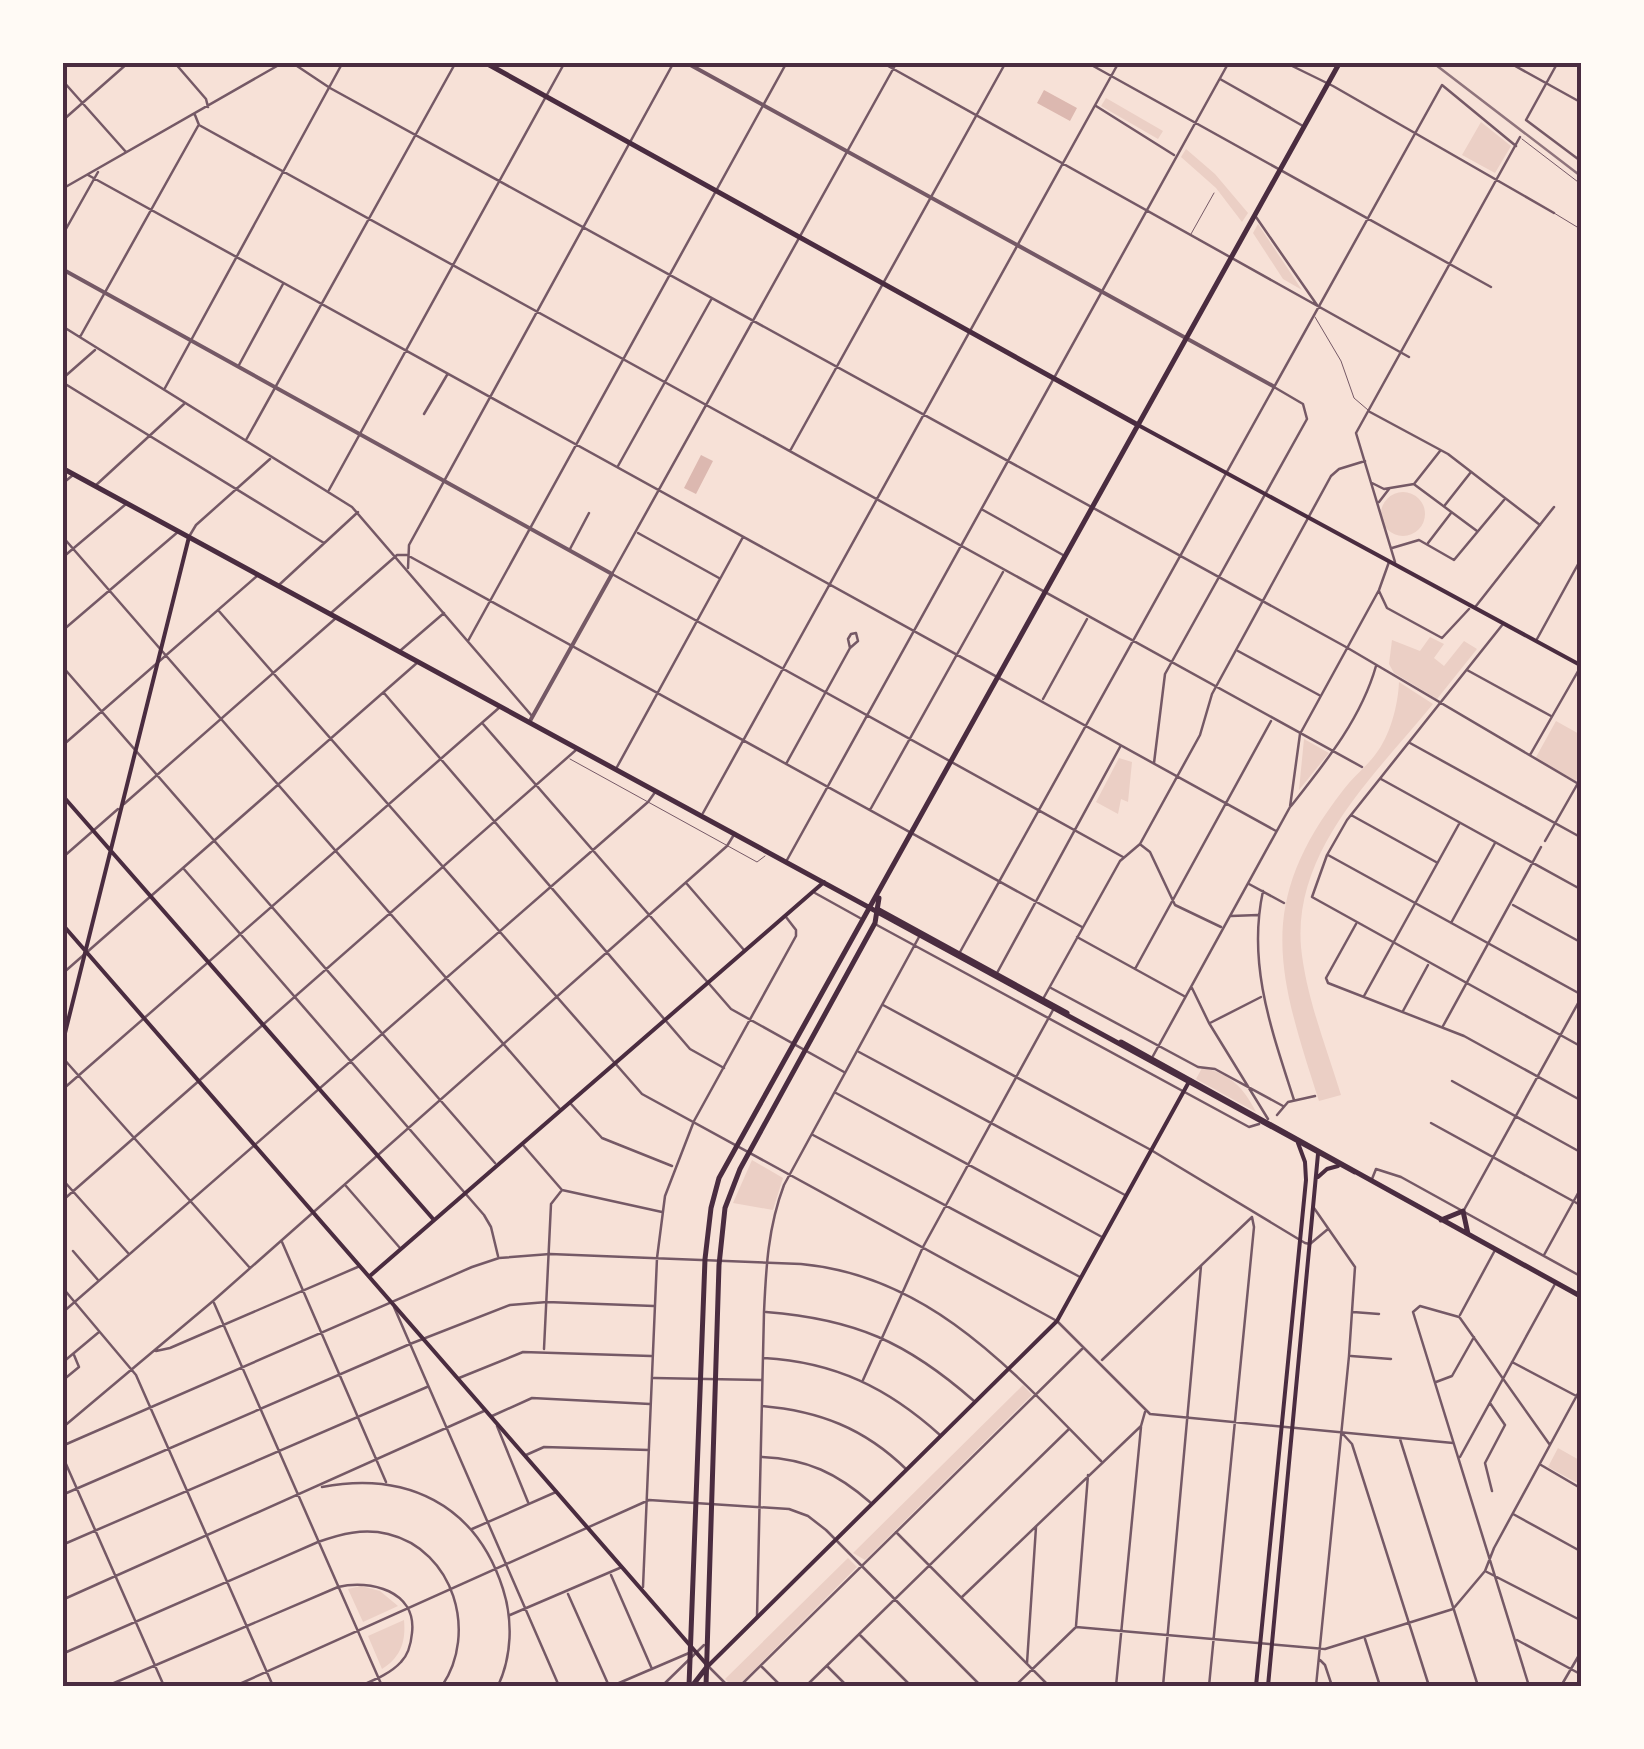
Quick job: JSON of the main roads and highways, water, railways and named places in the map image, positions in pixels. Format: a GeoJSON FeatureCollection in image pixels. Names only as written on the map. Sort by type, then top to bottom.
{"type":"FeatureCollection","features":[{"type":"Feature","properties":{"kind":"main road"},"geometry":{"type":"LineString","coordinates":[[484,62],[1138,426],[1581,666]]}},
{"type":"Feature","properties":{"kind":"main road"},"geometry":{"type":"LineString","coordinates":[[690,1686],[705,1260],[715,1190],[736,1144],[868,905],[879,895],[1340,62]]}},
{"type":"Feature","properties":{"kind":"main road"},"geometry":{"type":"LineString","coordinates":[[62,468],[531,719],[1150,1060]]}},
{"type":"Feature","properties":{"kind":"main road"},"geometry":{"type":"LineString","coordinates":[[62,1044],[164,653],[189,537]]}},
{"type":"Feature","properties":{"kind":"main road"},"geometry":{"type":"LineString","coordinates":[[62,795],[434,1220]]}},
{"type":"Feature","properties":{"kind":"main road"},"geometry":{"type":"LineString","coordinates":[[369,1276],[824,882]]}},
{"type":"Feature","properties":{"kind":"main road"},"geometry":{"type":"LineString","coordinates":[[706,1686],[719,1260],[725,1208],[750,1152],[875,924],[879,895]]}},
{"type":"Feature","properties":{"kind":"main road"},"geometry":{"type":"LineString","coordinates":[[878,911],[1355,1172]]}},
{"type":"Feature","properties":{"kind":"main road"},"geometry":{"type":"LineString","coordinates":[[62,924],[624,1567],[692,1653],[708,1666]]}},
{"type":"Feature","properties":{"kind":"main road"},"geometry":{"type":"LineString","coordinates":[[690,1686],[1057,1322],[1189,1082]]}},
{"type":"Feature","properties":{"kind":"main road"},"geometry":{"type":"LineString","coordinates":[[1189,1082],[1582,1297]]}},
{"type":"Feature","properties":{"kind":"main road"},"geometry":{"type":"LineString","coordinates":[[1256,1686],[1306,1174],[1298,1144]]}},
{"type":"Feature","properties":{"kind":"main road"},"geometry":{"type":"LineString","coordinates":[[1268,1686],[1318,1152]]}},
{"type":"Feature","properties":{"kind":"main road"},"geometry":{"type":"LineString","coordinates":[[1316,1181],[1324,1171],[1338,1166]]}},
{"type":"Feature","properties":{"kind":"main road"},"geometry":{"type":"LineString","coordinates":[[1440,1220],[1463,1211],[1468,1235]]}},
{"type":"Feature","properties":{"kind":"railway"},"geometry":{"type":"LineString","coordinates":[[1432,62],[1582,177]]}}]}
